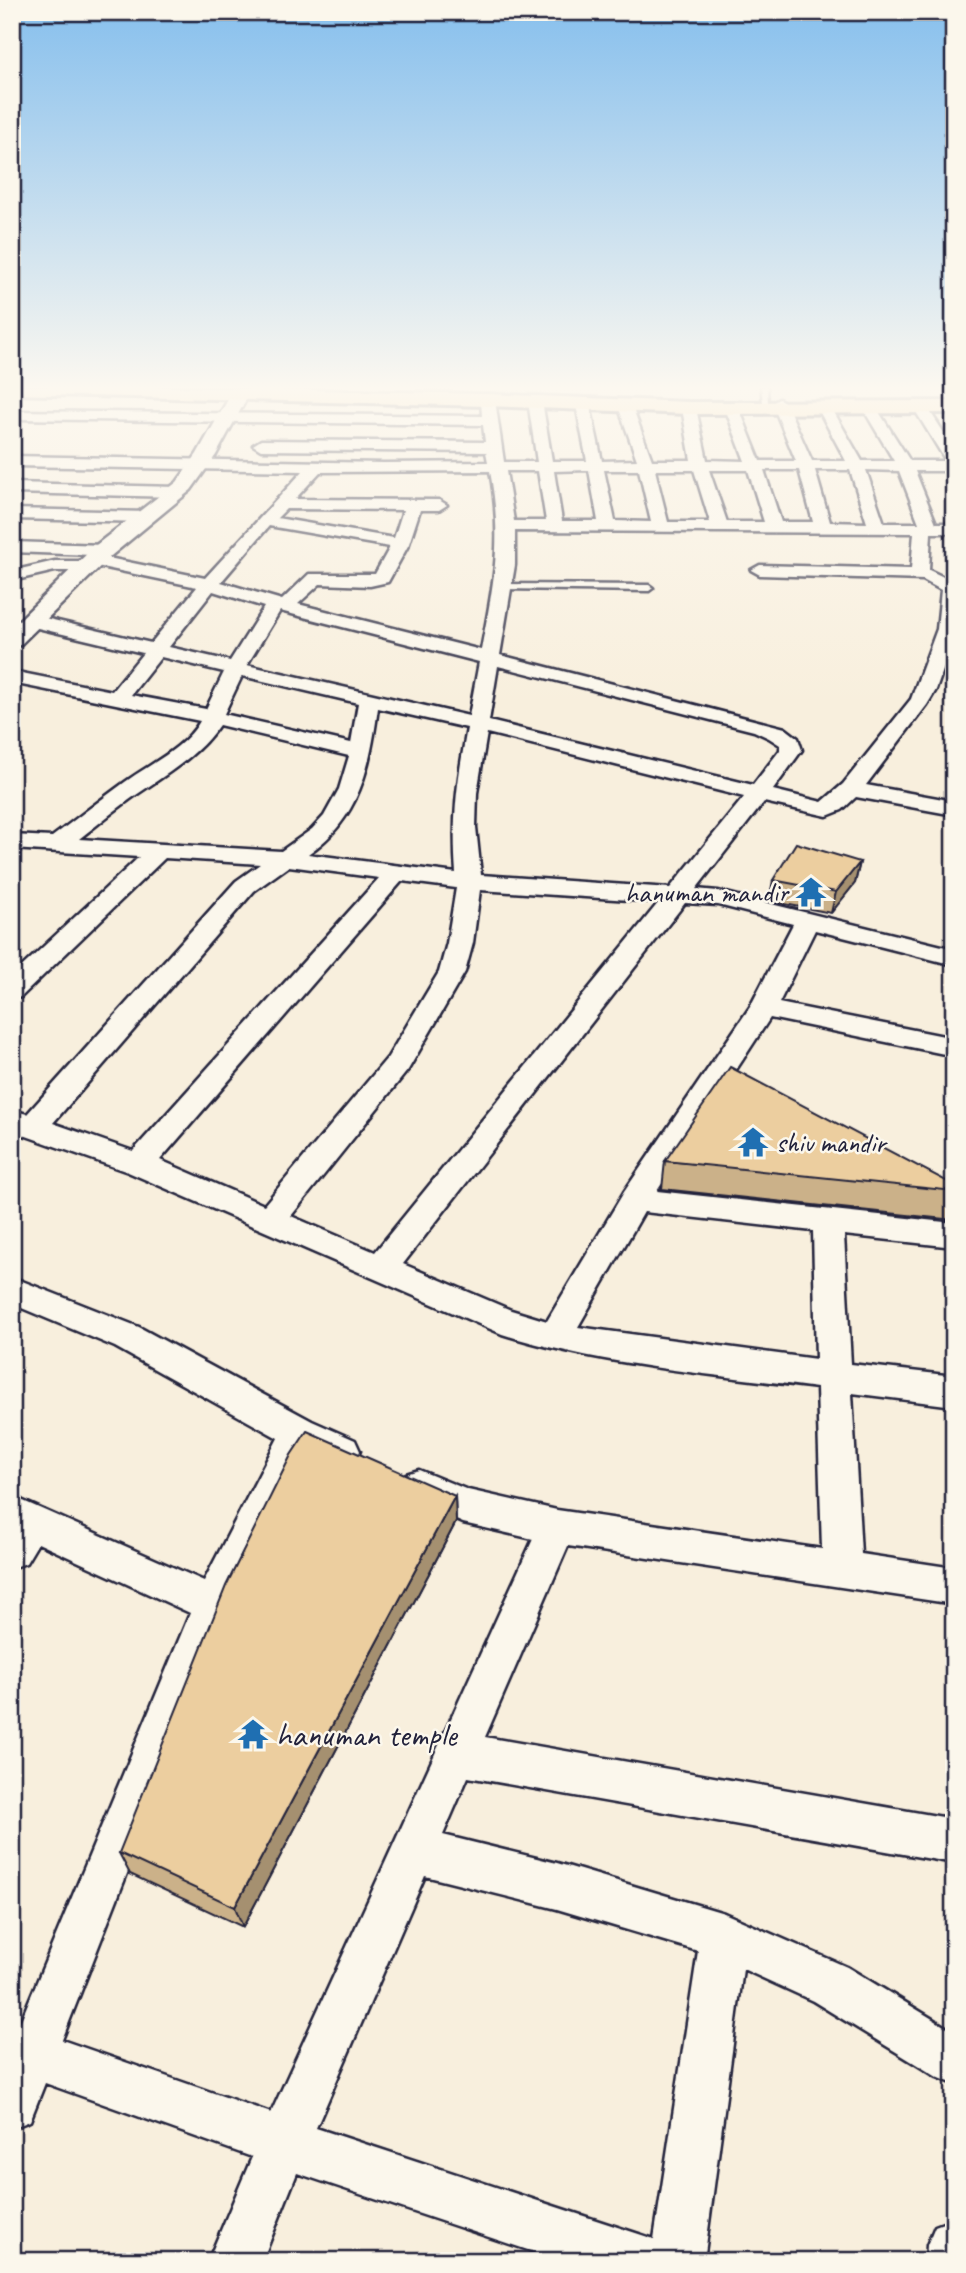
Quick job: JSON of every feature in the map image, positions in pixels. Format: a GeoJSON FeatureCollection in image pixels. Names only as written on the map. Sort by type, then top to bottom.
{"type":"FeatureCollection","features":[{"type":"Feature","properties":{"kind":"street"},"geometry":{"type":"LineString","coordinates":[[12,640],[94,559],[177,492]]}},
{"type":"Feature","properties":{"kind":"street"},"geometry":{"type":"LineString","coordinates":[[117,698],[209,584],[294,492]]}},
{"type":"Feature","properties":{"kind":"street"},"geometry":{"type":"LineString","coordinates":[[271,1219],[398,1063],[452,972],[460,943],[469,882],[464,827],[466,793],[506,565],[506,512],[502,492]]}},
{"type":"Feature","properties":{"kind":"street"},"geometry":{"type":"LineString","coordinates":[[549,492],[555,527]]}},
{"type":"Feature","properties":{"kind":"street"},"geometry":{"type":"LineString","coordinates":[[602,492],[608,527]]}},
{"type":"Feature","properties":{"kind":"street"},"geometry":{"type":"LineString","coordinates":[[652,492],[661,528]]}},
{"type":"Feature","properties":{"kind":"street"},"geometry":{"type":"LineString","coordinates":[[709,492],[720,527]]}},
{"type":"Feature","properties":{"kind":"street"},"geometry":{"type":"LineString","coordinates":[[763,492],[774,527]]}},
{"type":"Feature","properties":{"kind":"street"},"geometry":{"type":"LineString","coordinates":[[813,492],[823,528]]}},
{"type":"Feature","properties":{"kind":"street"},"geometry":{"type":"LineString","coordinates":[[865,492],[877,528]]}},
{"type":"Feature","properties":{"kind":"street"},"geometry":{"type":"LineString","coordinates":[[914,492],[926,528],[922,575]]}},
{"type":"Feature","properties":{"kind":"street"},"geometry":{"type":"LineString","coordinates":[[283,504],[439,505]]}},
{"type":"Feature","properties":{"kind":"street"},"geometry":{"type":"LineString","coordinates":[[58,844],[200,737],[236,667],[280,605],[315,578],[382,578],[400,544],[413,505]]}},
{"type":"Feature","properties":{"kind":"street"},"geometry":{"type":"LineString","coordinates":[[12,514],[148,517]]}},
{"type":"Feature","properties":{"kind":"street"},"geometry":{"type":"LineString","coordinates":[[267,520],[400,544]]}},
{"type":"Feature","properties":{"kind":"street"},"geometry":{"type":"LineString","coordinates":[[32,621],[236,667],[829,810],[851,789],[920,701],[946,656],[951,591],[946,584],[922,575],[756,548],[720,527],[505,526]]}},
{"type":"Feature","properties":{"kind":"street"},"geometry":{"type":"LineString","coordinates":[[774,527],[954,528]]}},
{"type":"Feature","properties":{"kind":"street"},"geometry":{"type":"LineString","coordinates":[[758,590],[756,548],[774,527]]}},
{"type":"Feature","properties":{"kind":"street"},"geometry":{"type":"LineString","coordinates":[[12,547],[94,559],[209,584],[280,605],[777,733],[787,738],[791,750],[381,1268]]}},
{"type":"Feature","properties":{"kind":"street"},"geometry":{"type":"LineString","coordinates":[[12,576],[94,559]]}},
{"type":"Feature","properties":{"kind":"street"},"geometry":{"type":"LineString","coordinates":[[12,677],[212,717],[360,752]]}},
{"type":"Feature","properties":{"kind":"street"},"geometry":{"type":"LineString","coordinates":[[369,701],[351,791],[339,815],[319,835],[281,858],[245,887],[22,1124],[139,1164],[502,1321],[555,1336],[654,1353],[954,1391]]}},
{"type":"Feature","properties":{"kind":"street"},"geometry":{"type":"LineString","coordinates":[[851,789],[954,808]]}},
{"type":"Feature","properties":{"kind":"street"},"geometry":{"type":"LineString","coordinates":[[12,842],[281,858],[469,882],[719,898],[954,957]]}},
{"type":"Feature","properties":{"kind":"street"},"geometry":{"type":"LineString","coordinates":[[12,991],[159,851]]}},
{"type":"Feature","properties":{"kind":"street"},"geometry":{"type":"LineString","coordinates":[[139,1164],[396,873]]}},
{"type":"Feature","properties":{"kind":"street"},"geometry":{"type":"LineString","coordinates":[[555,1336],[635,1200],[730,1084],[762,1008],[807,921]]}},
{"type":"Feature","properties":{"kind":"street"},"geometry":{"type":"LineString","coordinates":[[762,1008],[954,1047]]}},
{"type":"Feature","properties":{"kind":"street"},"geometry":{"type":"LineString","coordinates":[[918,1041],[954,1063]]}},
{"type":"Feature","properties":{"kind":"street"},"geometry":{"type":"LineString","coordinates":[[635,1200],[954,1235]]}},
{"type":"Feature","properties":{"kind":"street"},"geometry":{"type":"LineString","coordinates":[[828,1220],[842,1570]]}},
{"type":"Feature","properties":{"kind":"street"},"geometry":{"type":"LineString","coordinates":[[12,1290],[127,1338],[299,1432],[463,1506],[557,1528],[954,1586]]}},
{"type":"Feature","properties":{"kind":"street"},"geometry":{"type":"LineString","coordinates":[[12,2103],[23,2050],[213,1604],[299,1432]]}},
{"type":"Feature","properties":{"kind":"street"},"geometry":{"type":"LineString","coordinates":[[18,1528],[213,1604]]}},
{"type":"Feature","properties":{"kind":"street"},"geometry":{"type":"LineString","coordinates":[[235,2261],[284,2143],[557,1528]]}},
{"type":"Feature","properties":{"kind":"street"},"geometry":{"type":"LineString","coordinates":[[458,1754],[954,1842]]}},
{"type":"Feature","properties":{"kind":"street"},"geometry":{"type":"LineString","coordinates":[[415,1851],[558,1886],[724,1936],[830,1984],[954,2060]]}},
{"type":"Feature","properties":{"kind":"street"},"geometry":{"type":"LineString","coordinates":[[677,2261],[724,1936]]}},
{"type":"Feature","properties":{"kind":"street"},"geometry":{"type":"LineString","coordinates":[[23,2050],[284,2143],[642,2261]]}},
{"type":"Feature","properties":{"kind":"street"},"geometry":{"type":"LineString","coordinates":[[953,2261],[954,2245]]}},
{"type":"Feature","properties":{"kind":"lane"},"geometry":{"type":"LineString","coordinates":[[502,587],[649,588]]}},
{"type":"Feature","properties":{"kind":"building"},"geometry":{"type":"Polygon","coordinates":[[[796,843],[860,862],[836,892],[773,880],[796,843]]]}},
{"type":"Feature","properties":{"kind":"building"},"geometry":{"type":"Polygon","coordinates":[[[730,1067],[954,1185],[954,1191],[665,1161],[730,1067]]]}},
{"type":"Feature","properties":{"kind":"building","name":"hanuman temple"},"geometry":{"type":"Polygon","coordinates":[[[307,1431],[455,1496],[235,1907],[119,1853],[226,1586],[291,1455],[307,1431]]]}},
{"type":"Feature","properties":{"kind":"place","name":"hanuman mandir"},"geometry":{"type":"Point","coordinates":[811,892]}},
{"type":"Feature","properties":{"kind":"place","name":"shiv mandir"},"geometry":{"type":"Point","coordinates":[753,1142]}},
{"type":"Feature","properties":{"kind":"place","name":"hanuman temple"},"geometry":{"type":"Point","coordinates":[253,1734]}}]}
